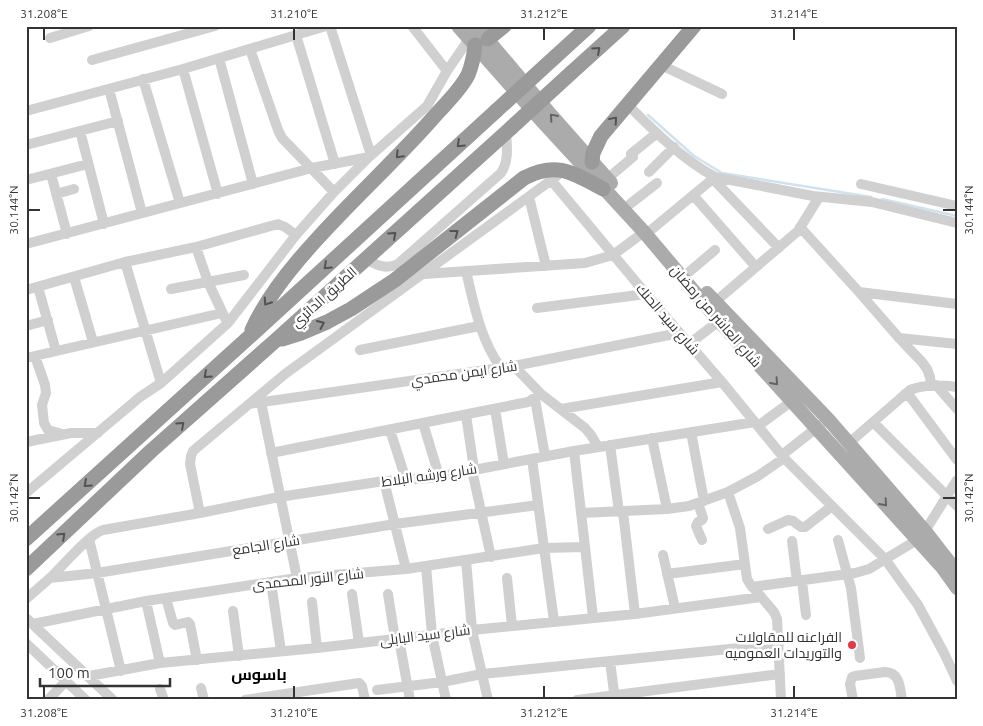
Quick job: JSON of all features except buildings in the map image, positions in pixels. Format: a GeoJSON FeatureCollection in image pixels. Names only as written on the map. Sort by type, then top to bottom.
{"type":"FeatureCollection","features":[{"type":"Feature","properties":{"kind":"highway"},"geometry":{"type":"LineString","coordinates":[[248,338],[255,322],[277,288],[318,238],[456,92],[472,64],[477,41],[504,26]]}},
{"type":"Feature","properties":{"kind":"highway","name":"الطريق الدائري"},"geometry":{"type":"LineString","coordinates":[[26,539],[589,26]]}},
{"type":"Feature","properties":{"kind":"highway","name":"الطريق الدائري"},"geometry":{"type":"LineString","coordinates":[[26,569],[151,452],[366,260],[623,26]]}},
{"type":"Feature","properties":{"kind":"highway"},"geometry":{"type":"LineString","coordinates":[[592,162],[593,153],[601,136],[694,26]]}},
{"type":"Feature","properties":{"kind":"highway"},"geometry":{"type":"LineString","coordinates":[[275,341],[302,333],[351,309],[395,280],[524,178],[544,170],[554,170],[565,171],[605,184]]}},
{"type":"Feature","properties":{"kind":"main road"},"geometry":{"type":"LineString","coordinates":[[458,26],[477,41]]}},
{"type":"Feature","properties":{"kind":"main road"},"geometry":{"type":"LineString","coordinates":[[476,26],[477,41]]}},
{"type":"Feature","properties":{"kind":"main road","name":"شارع العاشر من رمضان"},"geometry":{"type":"LineString","coordinates":[[477,41],[550,115],[592,162],[605,184],[630,204],[648,231],[719,321],[792,401],[849,443],[921,535],[957,588]]}},
{"type":"Feature","properties":{"kind":"main road","name":"شارع العاشر من رمضان"},"geometry":{"type":"LineString","coordinates":[[477,41],[648,231],[689,272],[921,535],[952,557],[957,572]]}},
{"type":"Feature","properties":{"kind":"street"},"geometry":{"type":"LineString","coordinates":[[50,38],[89,26]]}},
{"type":"Feature","properties":{"kind":"street"},"geometry":{"type":"LineString","coordinates":[[92,60],[215,26]]}},
{"type":"Feature","properties":{"kind":"street"},"geometry":{"type":"LineString","coordinates":[[26,111],[183,69],[326,26]]}},
{"type":"Feature","properties":{"kind":"street"},"geometry":{"type":"LineString","coordinates":[[330,26],[370,156]]}},
{"type":"Feature","properties":{"kind":"street"},"geometry":{"type":"LineString","coordinates":[[412,26],[447,71]]}},
{"type":"Feature","properties":{"kind":"street"},"geometry":{"type":"LineString","coordinates":[[296,35],[335,164]]}},
{"type":"Feature","properties":{"kind":"street"},"geometry":{"type":"LineString","coordinates":[[26,493],[140,397],[161,383],[228,323],[296,235],[334,192],[370,156],[426,106],[447,71],[477,41]]}},
{"type":"Feature","properties":{"kind":"street"},"geometry":{"type":"LineString","coordinates":[[250,49],[282,138],[334,192]]}},
{"type":"Feature","properties":{"kind":"street"},"geometry":{"type":"LineString","coordinates":[[219,58],[254,184]]}},
{"type":"Feature","properties":{"kind":"street"},"geometry":{"type":"LineString","coordinates":[[661,65],[722,94]]}},
{"type":"Feature","properties":{"kind":"street"},"geometry":{"type":"LineString","coordinates":[[183,69],[218,194]]}},
{"type":"Feature","properties":{"kind":"street"},"geometry":{"type":"LineString","coordinates":[[143,79],[180,203]]}},
{"type":"Feature","properties":{"kind":"street"},"geometry":{"type":"LineString","coordinates":[[109,89],[142,213]]}},
{"type":"Feature","properties":{"kind":"street"},"geometry":{"type":"LineString","coordinates":[[628,105],[657,134],[714,178],[779,248]]}},
{"type":"Feature","properties":{"kind":"street"},"geometry":{"type":"LineString","coordinates":[[26,145],[118,121]]}},
{"type":"Feature","properties":{"kind":"street"},"geometry":{"type":"LineString","coordinates":[[366,260],[382,267],[398,264],[501,173],[507,158],[509,130]]}},
{"type":"Feature","properties":{"kind":"street"},"geometry":{"type":"LineString","coordinates":[[80,132],[104,224]]}},
{"type":"Feature","properties":{"kind":"street"},"geometry":{"type":"LineString","coordinates":[[605,184],[633,157],[631,154],[657,134]]}},
{"type":"Feature","properties":{"kind":"street"},"geometry":{"type":"LineString","coordinates":[[648,172],[674,147]]}},
{"type":"Feature","properties":{"kind":"street"},"geometry":{"type":"LineString","coordinates":[[26,244],[312,168],[370,156]]}},
{"type":"Feature","properties":{"kind":"street"},"geometry":{"type":"LineString","coordinates":[[26,180],[88,164]]}},
{"type":"Feature","properties":{"kind":"street"},"geometry":{"type":"LineString","coordinates":[[200,513],[191,469],[193,451],[285,374],[565,171]]}},
{"type":"Feature","properties":{"kind":"street"},"geometry":{"type":"LineString","coordinates":[[51,174],[67,234]]}},
{"type":"Feature","properties":{"kind":"street"},"geometry":{"type":"LineString","coordinates":[[423,274],[585,263],[613,255],[648,231],[714,178],[819,197],[872,202],[957,223]]}},
{"type":"Feature","properties":{"kind":"street","name":"شارع سيد الحنك"},"geometry":{"type":"LineString","coordinates":[[551,180],[783,457],[885,559],[918,605],[957,681]]}},
{"type":"Feature","properties":{"kind":"street"},"geometry":{"type":"LineString","coordinates":[[630,204],[657,183]]}},
{"type":"Feature","properties":{"kind":"street"},"geometry":{"type":"LineString","coordinates":[[861,184],[957,206]]}},
{"type":"Feature","properties":{"kind":"street"},"geometry":{"type":"LineString","coordinates":[[56,194],[74,189]]}},
{"type":"Feature","properties":{"kind":"street"},"geometry":{"type":"LineString","coordinates":[[693,195],[756,267]]}},
{"type":"Feature","properties":{"kind":"street"},"geometry":{"type":"LineString","coordinates":[[528,197],[546,266]]}},
{"type":"Feature","properties":{"kind":"street"},"geometry":{"type":"LineString","coordinates":[[715,302],[798,231],[819,197]]}},
{"type":"Feature","properties":{"kind":"street"},"geometry":{"type":"LineString","coordinates":[[26,290],[125,262],[196,246],[278,224],[285,226],[296,235]]}},
{"type":"Feature","properties":{"kind":"street"},"geometry":{"type":"LineString","coordinates":[[800,227],[922,362],[927,369],[933,386],[957,409]]}},
{"type":"Feature","properties":{"kind":"street"},"geometry":{"type":"LineString","coordinates":[[196,246],[208,282],[228,323]]}},
{"type":"Feature","properties":{"kind":"street"},"geometry":{"type":"LineString","coordinates":[[689,272],[715,250]]}},
{"type":"Feature","properties":{"kind":"street"},"geometry":{"type":"LineString","coordinates":[[125,262],[161,383]]}},
{"type":"Feature","properties":{"kind":"street"},"geometry":{"type":"LineString","coordinates":[[466,271],[479,326],[494,358],[501,368]]}},
{"type":"Feature","properties":{"kind":"street"},"geometry":{"type":"LineString","coordinates":[[171,289],[244,275]]}},
{"type":"Feature","properties":{"kind":"street"},"geometry":{"type":"LineString","coordinates":[[74,277],[93,342]]}},
{"type":"Feature","properties":{"kind":"street"},"geometry":{"type":"LineString","coordinates":[[38,287],[56,351]]}},
{"type":"Feature","properties":{"kind":"street"},"geometry":{"type":"LineString","coordinates":[[859,292],[957,304]]}},
{"type":"Feature","properties":{"kind":"street"},"geometry":{"type":"LineString","coordinates":[[537,308],[646,294]]}},
{"type":"Feature","properties":{"kind":"street"},"geometry":{"type":"LineString","coordinates":[[62,434],[48,430],[44,422],[42,405],[46,393],[45,386],[31,356],[222,312]]}},
{"type":"Feature","properties":{"kind":"street"},"geometry":{"type":"LineString","coordinates":[[26,326],[48,320]]}},
{"type":"Feature","properties":{"kind":"street"},"geometry":{"type":"LineString","coordinates":[[689,344],[719,321]]}},
{"type":"Feature","properties":{"kind":"street"},"geometry":{"type":"LineString","coordinates":[[360,350],[479,326]]}},
{"type":"Feature","properties":{"kind":"street","name":"شارع ايمن محمدي"},"geometry":{"type":"LineString","coordinates":[[248,405],[514,366],[679,333]]}},
{"type":"Feature","properties":{"kind":"street"},"geometry":{"type":"LineString","coordinates":[[899,338],[957,344]]}},
{"type":"Feature","properties":{"kind":"street"},"geometry":{"type":"LineString","coordinates":[[514,366],[538,396],[560,409],[585,428],[598,447]]}},
{"type":"Feature","properties":{"kind":"street"},"geometry":{"type":"LineString","coordinates":[[560,409],[722,382]]}},
{"type":"Feature","properties":{"kind":"street"},"geometry":{"type":"LineString","coordinates":[[849,443],[910,390],[933,386],[957,387]]}},
{"type":"Feature","properties":{"kind":"street"},"geometry":{"type":"LineString","coordinates":[[905,394],[911,398],[957,460]]}},
{"type":"Feature","properties":{"kind":"street"},"geometry":{"type":"LineString","coordinates":[[271,453],[528,402],[538,396]]}},
{"type":"Feature","properties":{"kind":"street"},"geometry":{"type":"LineString","coordinates":[[538,396],[545,456]]}},
{"type":"Feature","properties":{"kind":"street"},"geometry":{"type":"LineString","coordinates":[[756,424],[792,401]]}},
{"type":"Feature","properties":{"kind":"street"},"geometry":{"type":"LineString","coordinates":[[261,402],[297,578]]}},
{"type":"Feature","properties":{"kind":"street"},"geometry":{"type":"LineString","coordinates":[[494,409],[504,464]]}},
{"type":"Feature","properties":{"kind":"street"},"geometry":{"type":"LineString","coordinates":[[466,415],[473,470],[491,557]]}},
{"type":"Feature","properties":{"kind":"street"},"geometry":{"type":"LineString","coordinates":[[873,422],[957,506]]}},
{"type":"Feature","properties":{"kind":"street"},"geometry":{"type":"LineString","coordinates":[[423,423],[438,476]]}},
{"type":"Feature","properties":{"kind":"street"},"geometry":{"type":"LineString","coordinates":[[581,513],[680,508],[728,492],[758,476],[822,423]]}},
{"type":"Feature","properties":{"kind":"street","name":"شارع ورشه البلاط"},"geometry":{"type":"LineString","coordinates":[[89,539],[100,530],[280,497],[384,481],[438,476],[652,438],[756,424]]}},
{"type":"Feature","properties":{"kind":"street"},"geometry":{"type":"LineString","coordinates":[[390,430],[406,480]]}},
{"type":"Feature","properties":{"kind":"street"},"geometry":{"type":"LineString","coordinates":[[691,432],[703,518],[696,526],[702,540]]}},
{"type":"Feature","properties":{"kind":"street"},"geometry":{"type":"LineString","coordinates":[[26,442],[62,434],[98,433]]}},
{"type":"Feature","properties":{"kind":"street"},"geometry":{"type":"LineString","coordinates":[[652,438],[667,509]]}},
{"type":"Feature","properties":{"kind":"street"},"geometry":{"type":"LineString","coordinates":[[610,445],[635,614]]}},
{"type":"Feature","properties":{"kind":"street"},"geometry":{"type":"LineString","coordinates":[[574,451],[593,617]]}},
{"type":"Feature","properties":{"kind":"street"},"geometry":{"type":"LineString","coordinates":[[532,459],[554,621]]}},
{"type":"Feature","properties":{"kind":"street"},"geometry":{"type":"LineString","coordinates":[[752,588],[848,574],[869,568],[921,535],[957,480]]}},
{"type":"Feature","properties":{"kind":"street"},"geometry":{"type":"LineString","coordinates":[[384,481],[406,569]]}},
{"type":"Feature","properties":{"kind":"street"},"geometry":{"type":"LineString","coordinates":[[728,492],[740,528],[747,579],[752,588],[774,612],[777,619],[781,700]]}},
{"type":"Feature","properties":{"kind":"street","name":"شارع الجامع"},"geometry":{"type":"LineString","coordinates":[[50,578],[395,524],[482,514],[538,505]]}},
{"type":"Feature","properties":{"kind":"street"},"geometry":{"type":"LineString","coordinates":[[768,529],[788,520],[795,522],[799,526],[805,526],[832,506]]}},
{"type":"Feature","properties":{"kind":"street"},"geometry":{"type":"LineString","coordinates":[[89,539],[121,671]]}},
{"type":"Feature","properties":{"kind":"street"},"geometry":{"type":"LineString","coordinates":[[26,599],[89,539]]}},
{"type":"Feature","properties":{"kind":"street"},"geometry":{"type":"LineString","coordinates":[[838,540],[851,588],[860,658]]}},
{"type":"Feature","properties":{"kind":"street"},"geometry":{"type":"LineString","coordinates":[[792,541],[806,615]]}},
{"type":"Feature","properties":{"kind":"street","name":"شارع النور المحمدى"},"geometry":{"type":"LineString","coordinates":[[30,621],[297,578],[406,569],[544,548],[585,547]]}},
{"type":"Feature","properties":{"kind":"street"},"geometry":{"type":"LineString","coordinates":[[663,555],[675,608]]}},
{"type":"Feature","properties":{"kind":"street"},"geometry":{"type":"LineString","coordinates":[[466,560],[472,630],[488,700]]}},
{"type":"Feature","properties":{"kind":"street"},"geometry":{"type":"LineString","coordinates":[[667,574],[745,564]]}},
{"type":"Feature","properties":{"kind":"street"},"geometry":{"type":"LineString","coordinates":[[426,566],[432,635],[446,700]]}},
{"type":"Feature","properties":{"kind":"street"},"geometry":{"type":"LineString","coordinates":[[507,578],[512,626]]}},
{"type":"Feature","properties":{"kind":"street"},"geometry":{"type":"LineString","coordinates":[[271,582],[281,652]]}},
{"type":"Feature","properties":{"kind":"street"},"geometry":{"type":"LineString","coordinates":[[352,594],[359,643]]}},
{"type":"Feature","properties":{"kind":"street"},"geometry":{"type":"LineString","coordinates":[[388,594],[410,700]]}},
{"type":"Feature","properties":{"kind":"street","name":"شارع سيد البابلى"},"geometry":{"type":"LineString","coordinates":[[89,676],[160,663],[635,614],[760,597]]}},
{"type":"Feature","properties":{"kind":"street"},"geometry":{"type":"LineString","coordinates":[[166,598],[173,623],[175,625],[188,622],[190,624],[197,660]]}},
{"type":"Feature","properties":{"kind":"street"},"geometry":{"type":"LineString","coordinates":[[146,601],[160,663]]}},
{"type":"Feature","properties":{"kind":"street"},"geometry":{"type":"LineString","coordinates":[[312,602],[317,648]]}},
{"type":"Feature","properties":{"kind":"street"},"geometry":{"type":"LineString","coordinates":[[233,611],[239,656]]}},
{"type":"Feature","properties":{"kind":"street"},"geometry":{"type":"LineString","coordinates":[[30,621],[113,700]]}},
{"type":"Feature","properties":{"kind":"street"},"geometry":{"type":"LineString","coordinates":[[26,643],[86,700]]}},
{"type":"Feature","properties":{"kind":"street"},"geometry":{"type":"LineString","coordinates":[[377,690],[442,682],[482,674],[779,644]]}},
{"type":"Feature","properties":{"kind":"street"},"geometry":{"type":"LineString","coordinates":[[610,661],[615,697]]}},
{"type":"Feature","properties":{"kind":"street"},"geometry":{"type":"LineString","coordinates":[[853,700],[850,684],[852,677],[890,672],[898,678],[902,700]]}},
{"type":"Feature","properties":{"kind":"street"},"geometry":{"type":"LineString","coordinates":[[577,700],[615,697],[780,674]]}},
{"type":"Feature","properties":{"kind":"street"},"geometry":{"type":"LineString","coordinates":[[48,700],[66,681]]}},
{"type":"Feature","properties":{"kind":"street"},"geometry":{"type":"LineString","coordinates":[[245,700],[359,683],[361,684],[365,700]]}},
{"type":"Feature","properties":{"kind":"street"},"geometry":{"type":"LineString","coordinates":[[201,688],[204,700]]}},
{"type":"Feature","properties":{"kind":"street"},"geometry":{"type":"LineString","coordinates":[[160,689],[164,700]]}},
{"type":"Feature","properties":{"kind":"waterway"},"geometry":{"type":"LineString","coordinates":[[648,115],[694,156],[722,173],[871,197]]}},
{"type":"Feature","properties":{"kind":"waterway"},"geometry":{"type":"LineString","coordinates":[[882,199],[957,216]]}},
{"type":"Feature","properties":{"kind":"place","name":"الفراعنه للمقاولات والتوريدات العموميه"},"geometry":{"type":"Point","coordinates":[852,645]}},
{"type":"Feature","properties":{"kind":"district","name":"باسوس"},"geometry":{"type":"Point","coordinates":[259,674]}}]}
